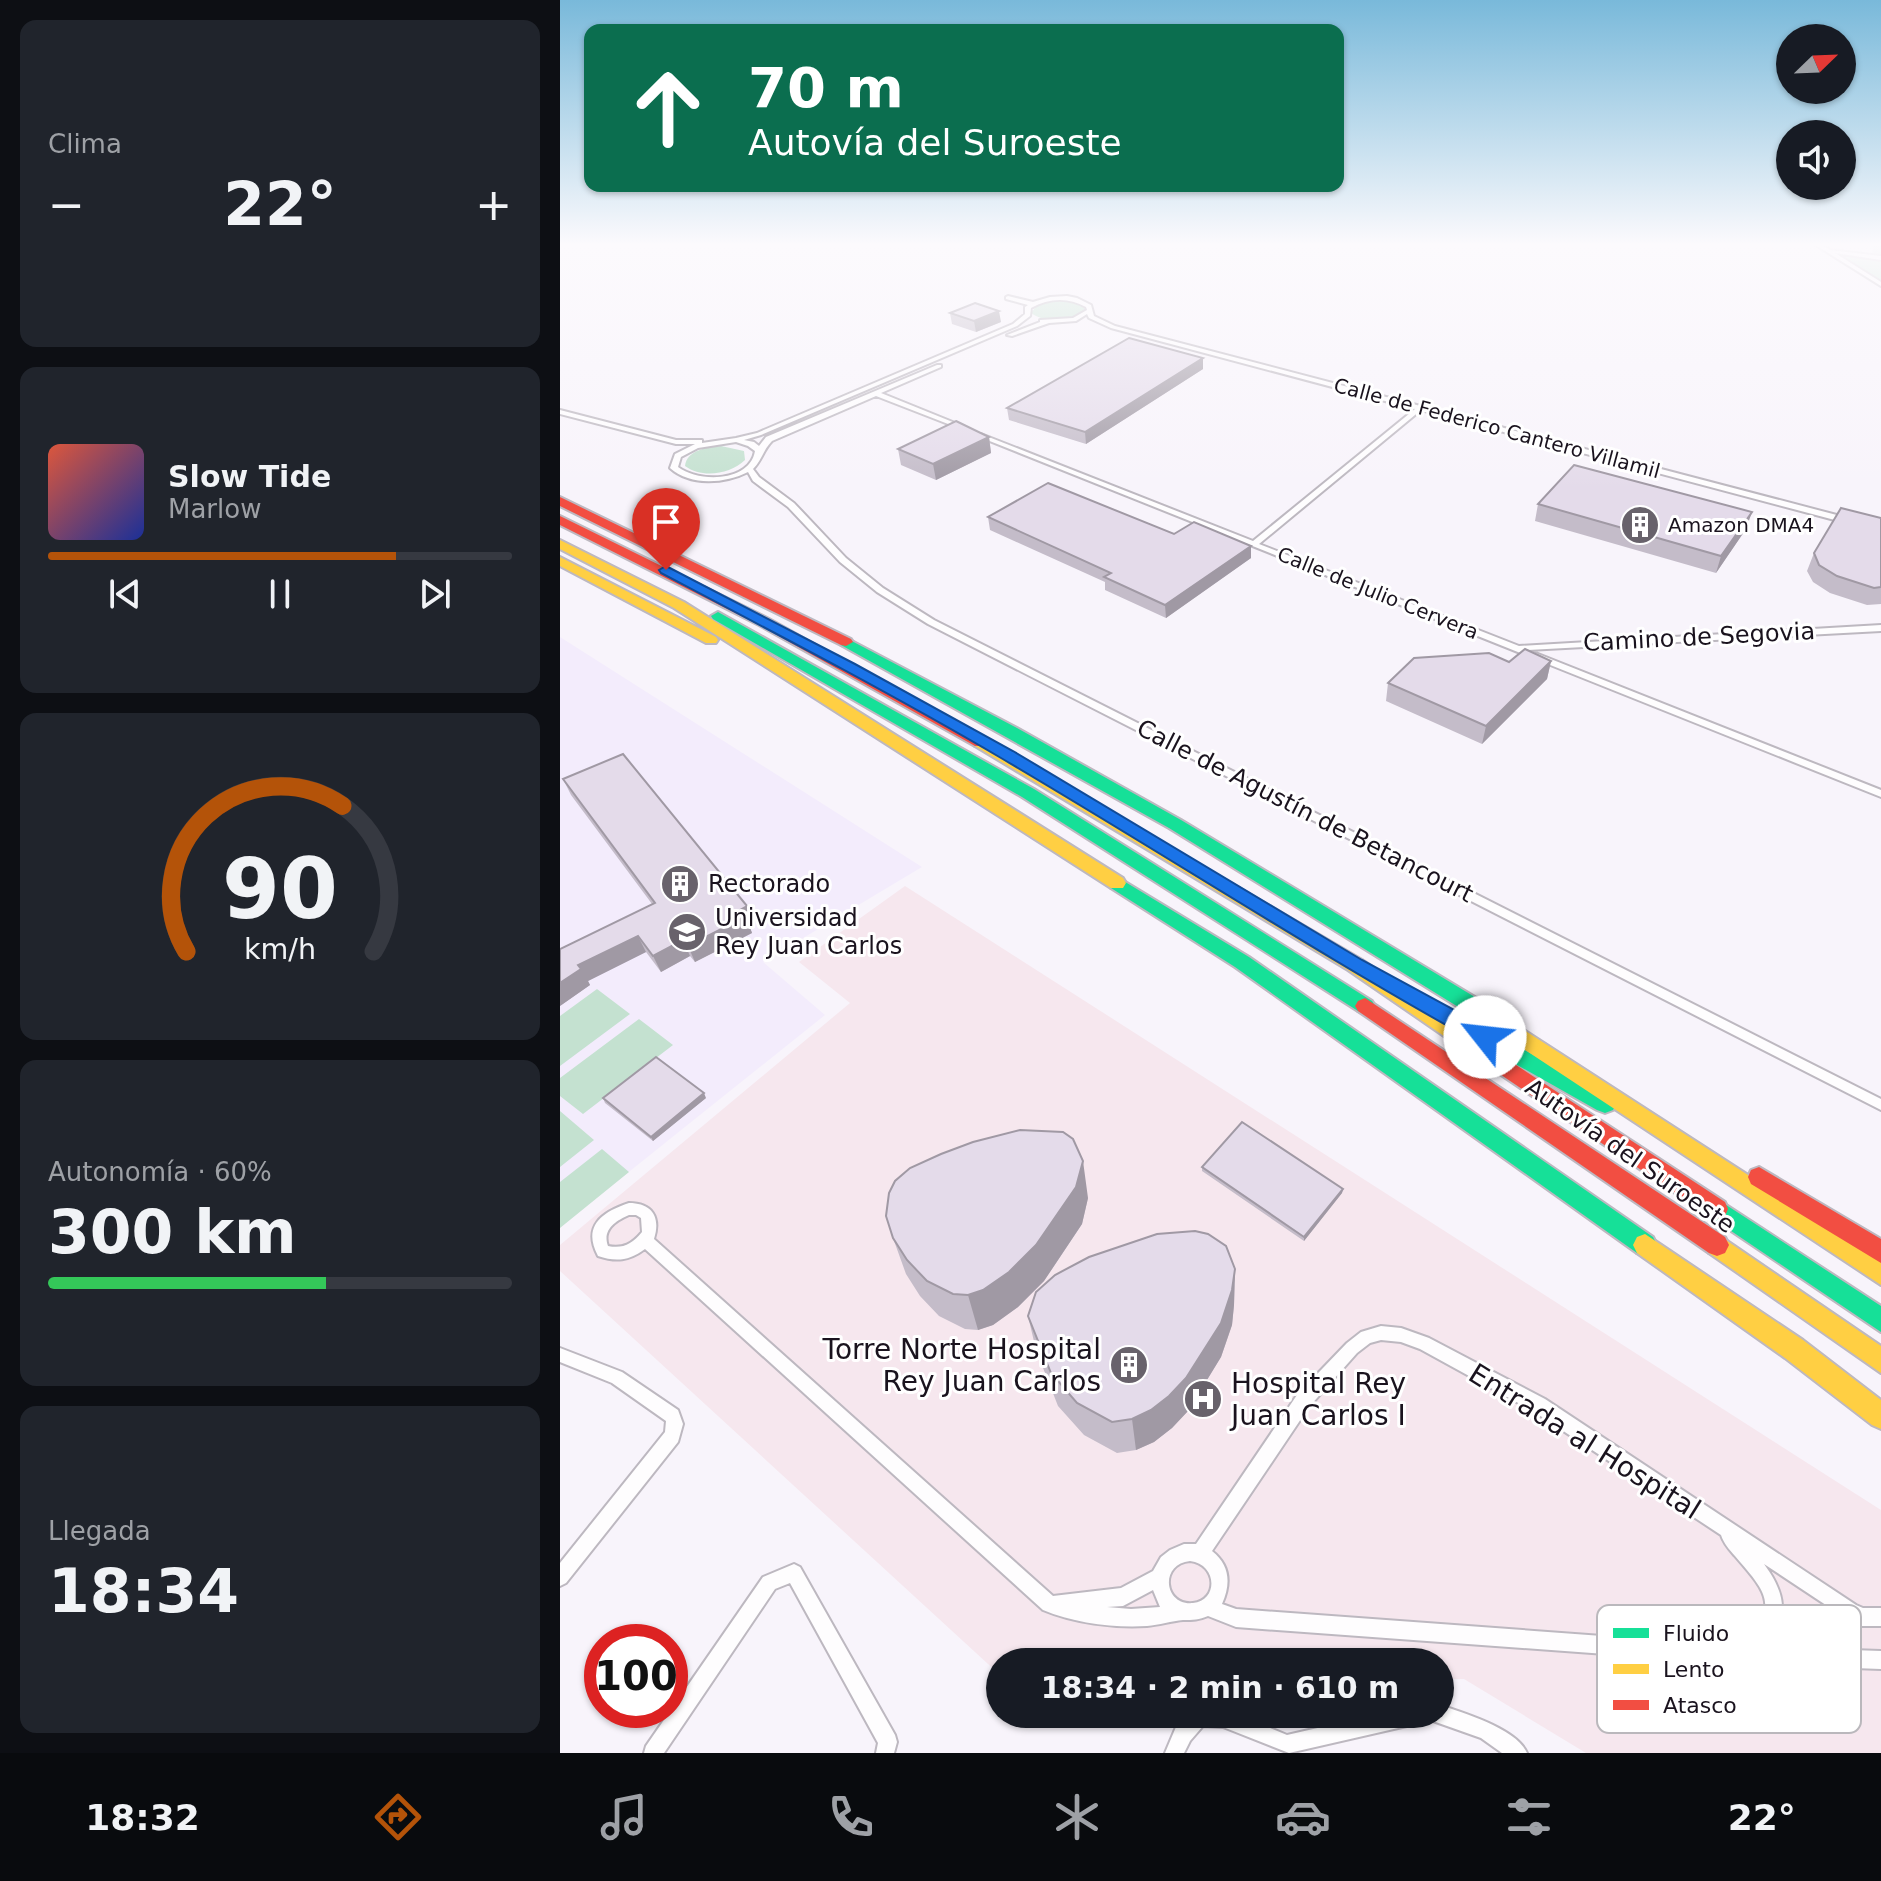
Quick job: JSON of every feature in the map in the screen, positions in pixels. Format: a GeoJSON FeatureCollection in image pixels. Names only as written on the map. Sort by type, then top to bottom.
{"type":"FeatureCollection","features":[{"type":"Feature","properties":{"kind":"highway"},"geometry":{"type":"LineString","coordinates":[[560,501],[807,620],[1187,831],[1581,1074],[1881,1274]]}},
{"type":"Feature","properties":{"kind":"highway","name":"Autovía del Suroeste"},"geometry":{"type":"LineString","coordinates":[[560,520],[735,606],[968,733],[1355,965],[1881,1320]]}},
{"type":"Feature","properties":{"kind":"highway"},"geometry":{"type":"LineString","coordinates":[[560,541],[679,605],[1242,962],[1794,1349],[1881,1416]]}},
{"type":"Feature","properties":{"kind":"highway","name":"Autovía del Suroeste"},"geometry":{"type":"LineString","coordinates":[[560,541],[714,614],[846,685],[1114,845],[1530,1115],[1881,1361]]}},
{"type":"Feature","properties":{"kind":"highway"},"geometry":{"type":"LineString","coordinates":[[560,561],[866,725]]}},
{"type":"Feature","properties":{"kind":"highway"},"geometry":{"type":"LineString","coordinates":[[1355,965],[1728,1172]]}},
{"type":"Feature","properties":{"kind":"highway"},"geometry":{"type":"LineString","coordinates":[[1581,1074],[1703,1141],[1881,1252]]}},
{"type":"Feature","properties":{"kind":"street"},"geometry":{"type":"LineString","coordinates":[[560,412],[676,442],[736,440],[759,434],[1013,326]]}},
{"type":"Feature","properties":{"kind":"street"},"geometry":{"type":"LineString","coordinates":[[725,478],[757,463],[759,450],[769,439],[1037,326]]}},
{"type":"Feature","properties":{"kind":"street","name":"Calle de Federico Cantero Villamil"},"geometry":{"type":"LineString","coordinates":[[1106,326],[1856,522]]}},
{"type":"Feature","properties":{"kind":"street","name":"Calle de Julio Cervera"},"geometry":{"type":"LineString","coordinates":[[875,393],[1881,794]]}},
{"type":"Feature","properties":{"kind":"street"},"geometry":{"type":"LineString","coordinates":[[1254,544],[1420,408]]}},
{"type":"Feature","properties":{"kind":"street"},"geometry":{"type":"LineString","coordinates":[[736,440],[759,450]]}},
{"type":"Feature","properties":{"kind":"street"},"geometry":{"type":"LineString","coordinates":[[676,442],[675,447],[685,451]]}},
{"type":"Feature","properties":{"kind":"street"},"geometry":{"type":"LineString","coordinates":[[709,442],[685,451],[673,463],[678,473],[697,479],[756,479]]}},
{"type":"Feature","properties":{"kind":"street","name":"Calle de Agustín de Betancourt"},"geometry":{"type":"LineString","coordinates":[[749,469],[756,479],[791,505],[843,560],[880,590],[931,622],[1881,1105]]}},
{"type":"Feature","properties":{"kind":"street","name":"Camino de Segovia"},"geometry":{"type":"LineString","coordinates":[[1517,648],[1881,628]]}},
{"type":"Feature","properties":{"kind":"street"},"geometry":{"type":"LineString","coordinates":[[645,1240],[1049,1604],[1080,1614],[1127,1618],[1194,1613],[1207,1607],[1216,1593],[1218,1577],[1213,1562],[1201,1552],[1189,1550],[1177,1554],[1167,1563],[1162,1576],[1165,1597],[1180,1612]]}},
{"type":"Feature","properties":{"kind":"street","name":"Entrada al Hospital"},"geometry":{"type":"LineString","coordinates":[[1201,1552],[1303,1401],[1352,1348],[1366,1337],[1381,1333],[1401,1335],[1424,1343],[1539,1405],[1843,1605]]}},
{"type":"Feature","properties":{"kind":"street"},"geometry":{"type":"LineString","coordinates":[[560,1355],[617,1377],[672,1416],[675,1424],[672,1436],[560,1577]]}},
{"type":"Feature","properties":{"kind":"street"},"geometry":{"type":"LineString","coordinates":[[1719,1525],[1757,1569],[1774,1605]]}},
{"type":"Feature","properties":{"kind":"street"},"geometry":{"type":"LineString","coordinates":[[653,1753],[769,1583],[794,1573],[886,1747]]}},
{"type":"Feature","properties":{"kind":"street"},"geometry":{"type":"LineString","coordinates":[[1049,1604],[1123,1597],[1162,1576]]}},
{"type":"Feature","properties":{"kind":"street"},"geometry":{"type":"LineString","coordinates":[[1207,1607],[1236,1618],[1597,1644]]}},
{"type":"Feature","properties":{"kind":"street","name":"Entrada al Hospital"},"geometry":{"type":"LineString","coordinates":[[1861,1616],[1881,1617]]}},
{"type":"Feature","properties":{"kind":"street"},"geometry":{"type":"LineString","coordinates":[[1861,1659],[1881,1660]]}},
{"type":"Feature","properties":{"kind":"street"},"geometry":{"type":"LineString","coordinates":[[1454,1719],[1487,1731],[1518,1753]]}},
{"type":"Feature","properties":{"kind":"street"},"geometry":{"type":"LineString","coordinates":[[1174,1753],[1189,1728]]}},
{"type":"Feature","properties":{"kind":"street"},"geometry":{"type":"LineString","coordinates":[[1248,1728],[1287,1744],[1358,1728]]}},
{"type":"Feature","properties":{"kind":"shaded area","name":"Universidad Rey Juan Carlos"},"geometry":{"type":"Polygon","coordinates":[[[560,637],[922,867],[763,962],[825,1015],[560,1227],[560,637]]]}},
{"type":"Feature","properties":{"kind":"shaded area","name":"Hospital Rey Juan Carlos I"},"geometry":{"type":"Polygon","coordinates":[[[905,886],[1881,1510],[1881,1753],[1586,1753],[1464,1679],[1454,1679],[1454,1648],[986,1648],[986,1662],[560,1271],[560,1245],[850,1003],[799,962],[905,886]]]}},
{"type":"Feature","properties":{"kind":"green space"},"geometry":{"type":"Polygon","coordinates":[[[721,446],[744,451],[745,460],[732,469],[708,474],[685,466],[694,453],[721,446]]]}},
{"type":"Feature","properties":{"kind":"green space"},"geometry":{"type":"Polygon","coordinates":[[[597,989],[630,1014],[560,1066],[560,1016],[597,989]]]}},
{"type":"Feature","properties":{"kind":"green space"},"geometry":{"type":"Polygon","coordinates":[[[639,1019],[673,1045],[583,1114],[560,1096],[560,1078],[639,1019]]]}},
{"type":"Feature","properties":{"kind":"green space"},"geometry":{"type":"Polygon","coordinates":[[[560,1111],[594,1140],[560,1167],[560,1111]]]}},
{"type":"Feature","properties":{"kind":"green space"},"geometry":{"type":"Polygon","coordinates":[[[602,1149],[629,1172],[560,1228],[560,1182],[602,1149]]]}},
{"type":"Feature","properties":{"kind":"building"},"geometry":{"type":"Polygon","coordinates":[[[1129,338],[1203,358],[1085,432],[1007,408],[1129,338]]]}},
{"type":"Feature","properties":{"kind":"building"},"geometry":{"type":"Polygon","coordinates":[[[956,421],[989,437],[933,464],[898,449],[956,421]]]}},
{"type":"Feature","properties":{"kind":"building","name":"Amazon DMA4"},"geometry":{"type":"Polygon","coordinates":[[[1574,465],[1752,512],[1721,556],[1538,504],[1574,465]]]}},
{"type":"Feature","properties":{"kind":"building"},"geometry":{"type":"Polygon","coordinates":[[[1048,483],[1174,534],[1194,522],[1251,546],[1165,605],[1104,577],[1111,573],[988,517],[1048,483]]]}},
{"type":"Feature","properties":{"kind":"building"},"geometry":{"type":"Polygon","coordinates":[[[1841,508],[1881,518],[1881,587],[1874,588],[1837,576],[1819,565],[1814,553],[1841,508]]]}},
{"type":"Feature","properties":{"kind":"building"},"geometry":{"type":"Polygon","coordinates":[[[1525,649],[1551,661],[1486,726],[1388,683],[1414,658],[1489,653],[1509,662],[1525,649]]]}},
{"type":"Feature","properties":{"kind":"building"},"geometry":{"type":"Polygon","coordinates":[[[623,754],[747,906],[740,910],[745,917],[688,946],[683,940],[653,956],[638,936],[578,965],[581,969],[560,983],[560,949],[655,903],[563,779],[623,754]]]}},
{"type":"Feature","properties":{"kind":"building"},"geometry":{"type":"Polygon","coordinates":[[[656,1057],[704,1093],[651,1137],[603,1098],[656,1057]]]}},
{"type":"Feature","properties":{"kind":"building"},"geometry":{"type":"Polygon","coordinates":[[[1242,1122],[1343,1189],[1304,1237],[1202,1167],[1242,1122]]]}},
{"type":"Feature","properties":{"kind":"building"},"geometry":{"type":"Polygon","coordinates":[[[1020,1130],[1063,1132],[1073,1139],[1083,1161],[1076,1187],[1036,1245],[1009,1272],[983,1290],[968,1295],[953,1294],[927,1281],[907,1260],[893,1238],[886,1216],[889,1193],[895,1181],[910,1168],[941,1154],[1020,1130]]]}},
{"type":"Feature","properties":{"kind":"building","name":"Torre Norte Hospital Rey Juan Carlos"},"geometry":{"type":"Polygon","coordinates":[[[1195,1231],[1208,1234],[1226,1246],[1235,1269],[1221,1323],[1186,1378],[1151,1410],[1132,1419],[1112,1422],[1077,1403],[1051,1373],[1028,1316],[1036,1292],[1055,1275],[1089,1257],[1157,1234],[1195,1231]]]}},
{"type":"Feature","properties":{"kind":"traffic: fast"},"geometry":{"type":"LineString","coordinates":[[718,616],[1028,793],[1365,1006]]}},
{"type":"Feature","properties":{"kind":"traffic: fast"},"geometry":{"type":"LineString","coordinates":[[846,642],[1012,731],[1175,824],[1337,920],[1496,1020]]}},
{"type":"Feature","properties":{"kind":"traffic: fast"},"geometry":{"type":"LineString","coordinates":[[1117,883],[1242,962],[1645,1245]]}},
{"type":"Feature","properties":{"kind":"traffic: fast"},"geometry":{"type":"LineString","coordinates":[[1473,1030],[1605,1104]]}},
{"type":"Feature","properties":{"kind":"traffic: fast"},"geometry":{"type":"LineString","coordinates":[[1717,1209],[1881,1320]]}},
{"type":"Feature","properties":{"kind":"traffic: slow"},"geometry":{"type":"LineString","coordinates":[[560,544],[679,605],[1117,883]]}},
{"type":"Feature","properties":{"kind":"traffic: slow"},"geometry":{"type":"LineString","coordinates":[[560,561],[711,640]]}},
{"type":"Feature","properties":{"kind":"traffic: slow"},"geometry":{"type":"LineString","coordinates":[[981,742],[1355,965],[1464,1039]]}},
{"type":"Feature","properties":{"kind":"traffic: slow"},"geometry":{"type":"LineString","coordinates":[[1496,1020],[1881,1274]]}},
{"type":"Feature","properties":{"kind":"traffic: slow"},"geometry":{"type":"LineString","coordinates":[[1645,1245],[1794,1349],[1881,1416]]}},
{"type":"Feature","properties":{"kind":"traffic: slow"},"geometry":{"type":"LineString","coordinates":[[1717,1245],[1881,1361]]}},
{"type":"Feature","properties":{"kind":"traffic: jam"},"geometry":{"type":"LineString","coordinates":[[560,501],[846,642]]}},
{"type":"Feature","properties":{"kind":"traffic: jam"},"geometry":{"type":"LineString","coordinates":[[560,520],[764,622],[981,742]]}},
{"type":"Feature","properties":{"kind":"traffic: jam"},"geometry":{"type":"LineString","coordinates":[[1365,1006],[1717,1245]]}},
{"type":"Feature","properties":{"kind":"traffic: jam"},"geometry":{"type":"LineString","coordinates":[[1464,1039],[1717,1209]]}},
{"type":"Feature","properties":{"kind":"traffic: jam"},"geometry":{"type":"LineString","coordinates":[[1759,1177],[1881,1252]]}},
{"type":"Feature","properties":{"kind":"place","name":"Amazon DMA4"},"geometry":{"type":"Point","coordinates":[1640,525]}},
{"type":"Feature","properties":{"kind":"place","name":"Rectorado"},"geometry":{"type":"Point","coordinates":[680,884]}},
{"type":"Feature","properties":{"kind":"place","name":"Universidad Rey Juan Carlos"},"geometry":{"type":"Point","coordinates":[687,932]}},
{"type":"Feature","properties":{"kind":"place","name":"Torre Norte Hospital Rey Juan Carlos"},"geometry":{"type":"Point","coordinates":[1129,1365]}},
{"type":"Feature","properties":{"kind":"place","name":"Hospital Rey Juan Carlos I"},"geometry":{"type":"Point","coordinates":[1203,1399]}},
{"type":"Feature","properties":{"kind":"route"},"geometry":{"type":"LineString","coordinates":[[666,570],[850,667],[1007,755],[1355,965],[1485,1037]]}}]}
